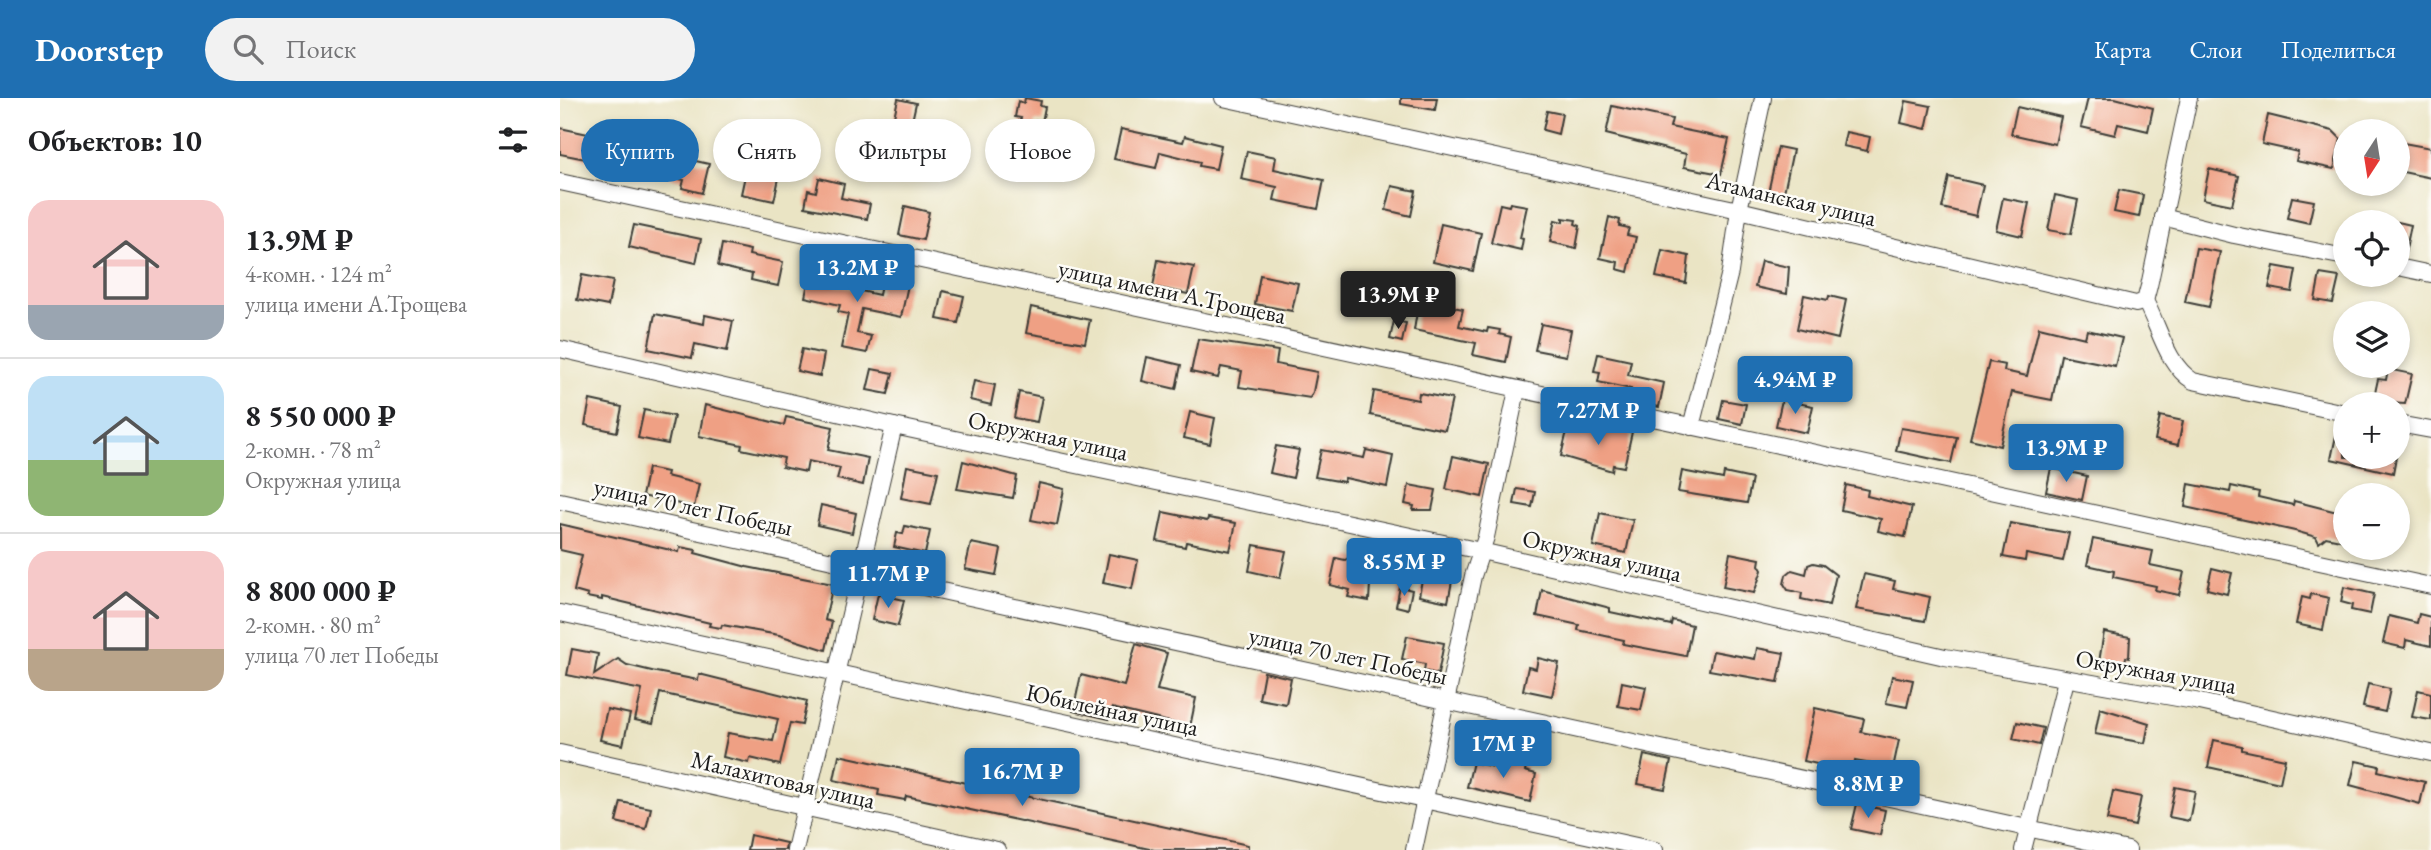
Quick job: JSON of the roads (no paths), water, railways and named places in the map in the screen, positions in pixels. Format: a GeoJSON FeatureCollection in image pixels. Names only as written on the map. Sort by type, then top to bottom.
{"type":"FeatureCollection","features":[{"type":"Feature","properties":{"kind":"street","name":"Атаманская улица"},"geometry":{"type":"LineString","coordinates":[[1223,98],[1739,210],[2048,282],[2125,303],[2145,301]]}},
{"type":"Feature","properties":{"kind":"street"},"geometry":{"type":"LineString","coordinates":[[1691,427],[1720,320],[1739,210],[1763,98]]}},
{"type":"Feature","properties":{"kind":"street"},"geometry":{"type":"LineString","coordinates":[[2189,98],[2145,301],[2172,362],[2179,372],[2193,381],[2333,410]]}},
{"type":"Feature","properties":{"kind":"street","name":"улица имени А.Трощева"},"geometry":{"type":"LineString","coordinates":[[560,182],[2431,586]]}},
{"type":"Feature","properties":{"kind":"street"},"geometry":{"type":"LineString","coordinates":[[2163,217],[2234,235],[2333,255]]}},
{"type":"Feature","properties":{"kind":"street"},"geometry":{"type":"LineString","coordinates":[[2410,270],[2431,274]]}},
{"type":"Feature","properties":{"kind":"street","name":"Окружная улица"},"geometry":{"type":"LineString","coordinates":[[560,349],[894,426],[1481,551],[1945,657],[2200,702],[2431,753]]}},
{"type":"Feature","properties":{"kind":"street"},"geometry":{"type":"LineString","coordinates":[[1414,850],[1517,390]]}},
{"type":"Feature","properties":{"kind":"street"},"geometry":{"type":"LineString","coordinates":[[795,850],[894,426]]}},
{"type":"Feature","properties":{"kind":"street"},"geometry":{"type":"LineString","coordinates":[[2410,426],[2431,430]]}},
{"type":"Feature","properties":{"kind":"street","name":"улица 70 лет Победы"},"geometry":{"type":"LineString","coordinates":[[560,501],[860,567],[919,586],[2128,850]]}},
{"type":"Feature","properties":{"kind":"street","name":"Юбилейная улица"},"geometry":{"type":"LineString","coordinates":[[560,613],[1655,850]]}},
{"type":"Feature","properties":{"kind":"street"},"geometry":{"type":"LineString","coordinates":[[2022,850],[2066,680]]}},
{"type":"Feature","properties":{"kind":"street","name":"Малахитовая улица"},"geometry":{"type":"LineString","coordinates":[[560,753],[997,850]]}}]}
